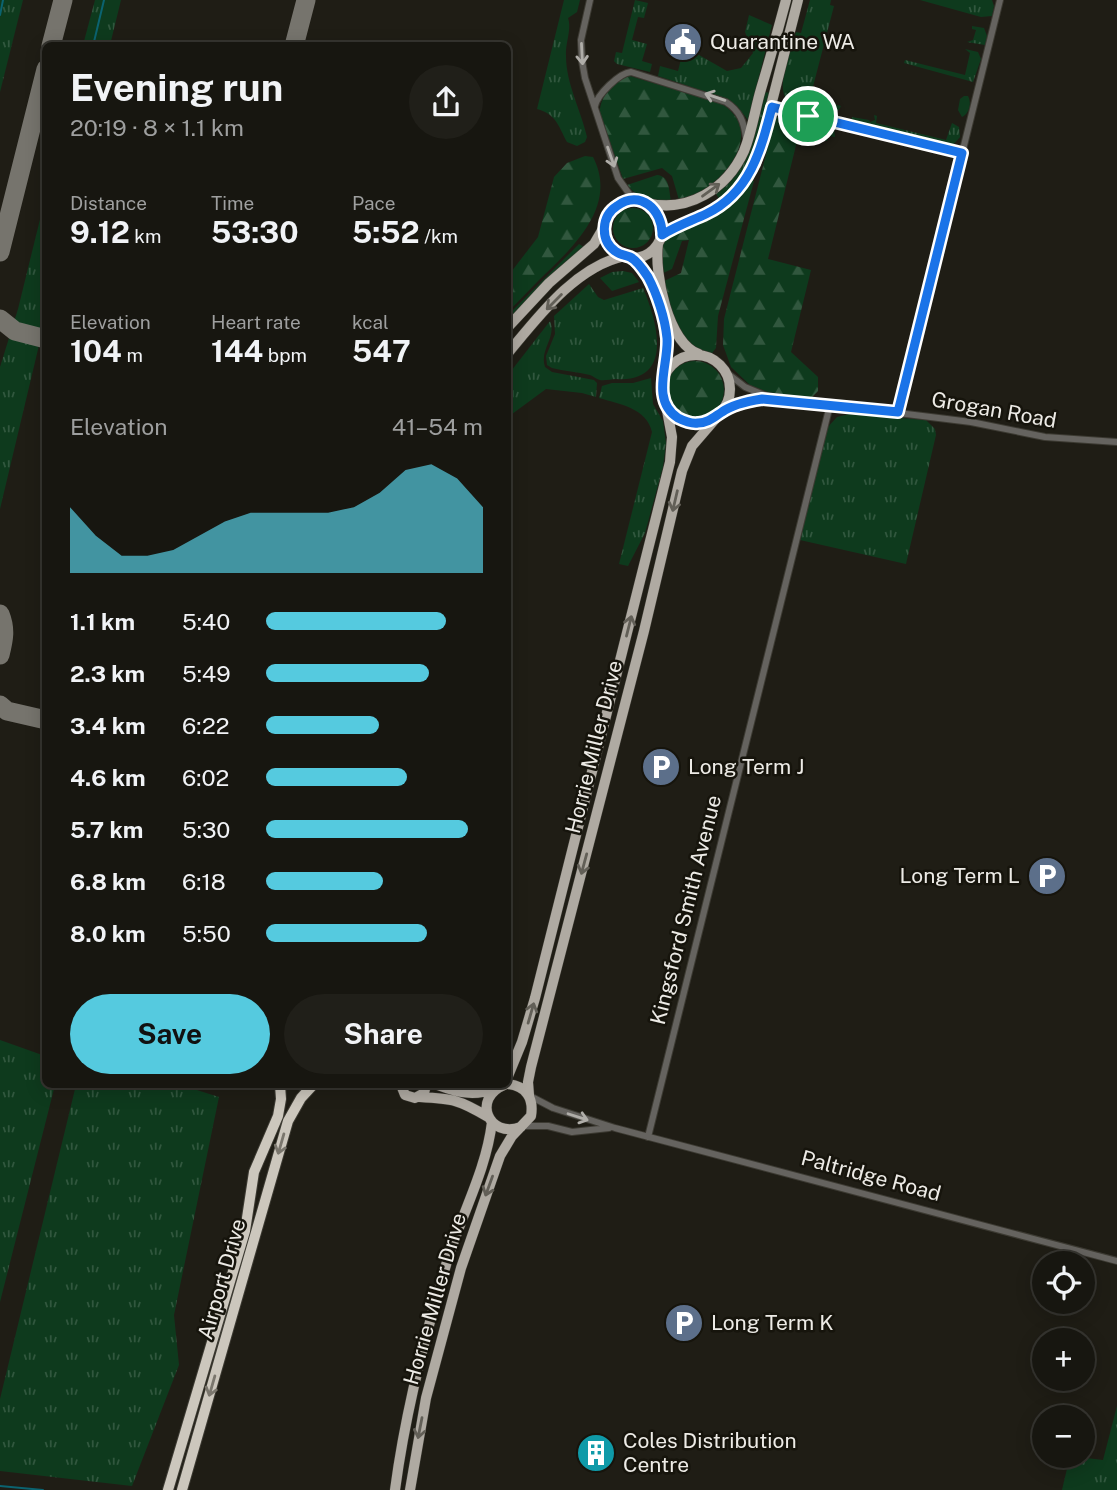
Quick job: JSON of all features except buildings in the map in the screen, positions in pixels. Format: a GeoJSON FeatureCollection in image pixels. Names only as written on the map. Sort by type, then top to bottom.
{"type":"FeatureCollection","features":[{"type":"Feature","properties":{"kind":"highway","name":"Airport Drive"},"geometry":{"type":"LineString","coordinates":[[168,1490],[245,1231],[254,1172],[278,1116],[280,1088]]}},
{"type":"Feature","properties":{"kind":"highway","name":"Airport Drive"},"geometry":{"type":"LineString","coordinates":[[182,1490],[288,1121],[300,1098],[310,1088]]}},
{"type":"Feature","properties":{"kind":"main road"},"geometry":{"type":"LineString","coordinates":[[511,324],[549,283],[594,244],[612,209],[629,200],[668,207],[677,206],[701,197],[731,173],[744,150],[786,0]]}},
{"type":"Feature","properties":{"kind":"main road"},"geometry":{"type":"LineString","coordinates":[[511,351],[575,282],[598,266],[627,257],[644,256],[660,239],[718,207],[740,187],[756,164],[798,0]]}},
{"type":"Feature","properties":{"kind":"main road"},"geometry":{"type":"LineString","coordinates":[[604,226],[609,245],[627,257],[649,279],[664,322],[667,348],[662,393],[666,405],[674,415],[686,422],[699,423],[719,414],[730,397],[727,373],[718,361],[692,352],[682,344],[662,294],[656,268],[660,217],[643,202]]}},
{"type":"Feature","properties":{"kind":"main road"},"geometry":{"type":"LineString","coordinates":[[663,379],[677,360],[699,354]]}},
{"type":"Feature","properties":{"kind":"main road","name":"Horrie Miller Drive"},"geometry":{"type":"LineString","coordinates":[[511,1069],[522,1042],[559,905],[670,462],[672,437],[666,405]]}},
{"type":"Feature","properties":{"kind":"main road","name":"Horrie Miller Drive"},"geometry":{"type":"LineString","coordinates":[[529,1096],[531,1067],[634,670],[682,471],[692,446],[719,414]]}},
{"type":"Feature","properties":{"kind":"main road"},"geometry":{"type":"LineString","coordinates":[[400,1088],[411,1098],[436,1097],[461,1102],[504,1130],[522,1127],[531,1116],[529,1096],[520,1087],[511,1087]]}},
{"type":"Feature","properties":{"kind":"main road"},"geometry":{"type":"LineString","coordinates":[[418,1097],[424,1093],[425,1088]]}},
{"type":"Feature","properties":{"kind":"main road"},"geometry":{"type":"LineString","coordinates":[[448,1088],[469,1094],[496,1088]]}},
{"type":"Feature","properties":{"kind":"main road"},"geometry":{"type":"LineString","coordinates":[[490,1119],[487,1101],[499,1088]]}},
{"type":"Feature","properties":{"kind":"main road","name":"Horrie Miller Drive"},"geometry":{"type":"LineString","coordinates":[[395,1490],[408,1413],[429,1323],[446,1264],[487,1153],[490,1119]]}},
{"type":"Feature","properties":{"kind":"main road","name":"Horrie Miller Drive"},"geometry":{"type":"LineString","coordinates":[[410,1490],[426,1398],[461,1268],[500,1156],[512,1136],[522,1127]]}},
{"type":"Feature","properties":{"kind":"street"},"geometry":{"type":"LineString","coordinates":[[590,0],[581,50],[585,78],[618,177],[630,195],[643,202]]}},
{"type":"Feature","properties":{"kind":"street"},"geometry":{"type":"LineString","coordinates":[[898,412],[1000,0]]}},
{"type":"Feature","properties":{"kind":"street"},"geometry":{"type":"LineString","coordinates":[[595,107],[597,100],[624,73],[631,72],[653,78],[731,104],[744,124],[744,150]]}},
{"type":"Feature","properties":{"kind":"street"},"geometry":{"type":"LineString","coordinates":[[772,107],[962,153]]}},
{"type":"Feature","properties":{"kind":"street","name":"Grogan Road"},"geometry":{"type":"LineString","coordinates":[[727,373],[750,389],[782,399]]}},
{"type":"Feature","properties":{"kind":"street","name":"Grogan Road"},"geometry":{"type":"LineString","coordinates":[[719,414],[753,400],[782,399],[971,422],[1045,437],[1117,442]]}},
{"type":"Feature","properties":{"kind":"street","name":"Kingsford Smith Avenue"},"geometry":{"type":"LineString","coordinates":[[648,1137],[830,405]]}},
{"type":"Feature","properties":{"kind":"street","name":"Paltridge Road"},"geometry":{"type":"LineString","coordinates":[[529,1096],[553,1108],[615,1128],[1117,1261]]}},
{"type":"Feature","properties":{"kind":"street","name":"Paltridge Road"},"geometry":{"type":"LineString","coordinates":[[522,1127],[544,1126],[578,1132],[615,1128]]}},
{"type":"Feature","properties":{"kind":"green space"},"geometry":{"type":"Polygon","coordinates":[[[0,0],[23,0],[0,92],[0,0]]]}},
{"type":"Feature","properties":{"kind":"green space"},"geometry":{"type":"Polygon","coordinates":[[[95,0],[121,0],[111,42],[84,42],[95,0]]]}},
{"type":"Feature","properties":{"kind":"green space"},"geometry":{"type":"Polygon","coordinates":[[[564,0],[580,0],[577,12],[568,18],[566,51],[568,77],[587,137],[585,142],[577,146],[567,142],[552,117],[537,109],[564,0]]]}},
{"type":"Feature","properties":{"kind":"green space"},"geometry":{"type":"Polygon","coordinates":[[[635,0],[648,3],[644,18],[638,17],[632,40],[647,44],[642,61],[652,64],[650,72],[614,61],[616,52],[622,53],[635,0]]]}},
{"type":"Feature","properties":{"kind":"green space"},"geometry":{"type":"Polygon","coordinates":[[[810,0],[831,0],[830,5],[834,6],[810,98],[841,106],[832,115],[818,114],[791,105],[783,90],[787,60],[796,32],[801,33],[810,0]]]}},
{"type":"Feature","properties":{"kind":"green space"},"geometry":{"type":"Polygon","coordinates":[[[920,0],[992,0],[994,6],[992,16],[981,17],[920,0]]]}},
{"type":"Feature","properties":{"kind":"green space"},"geometry":{"type":"Polygon","coordinates":[[[749,15],[772,25],[748,120],[728,99],[658,76],[660,66],[678,71],[681,59],[686,62],[692,51],[727,71],[741,68],[753,53],[745,32],[749,15]]]}},
{"type":"Feature","properties":{"kind":"green space"},"geometry":{"type":"Polygon","coordinates":[[[972,26],[984,28],[987,36],[985,45],[967,42],[973,40],[976,30],[972,29],[972,26]]]}},
{"type":"Feature","properties":{"kind":"green space"},"geometry":{"type":"Polygon","coordinates":[[[965,49],[978,52],[981,59],[973,82],[904,63],[905,60],[965,75],[970,53],[965,49]]]}},
{"type":"Feature","properties":{"kind":"green space"},"geometry":{"type":"Polygon","coordinates":[[[630,76],[722,104],[733,113],[739,124],[740,146],[719,178],[706,188],[679,200],[672,176],[662,168],[623,179],[600,107],[609,90],[630,76]]]}},
{"type":"Feature","properties":{"kind":"green space"},"geometry":{"type":"Polygon","coordinates":[[[765,92],[770,93],[754,151],[741,177],[720,200],[716,194],[736,172],[749,148],[765,92]]]}},
{"type":"Feature","properties":{"kind":"green space"},"geometry":{"type":"Polygon","coordinates":[[[968,96],[970,105],[962,117],[958,110],[960,99],[968,96]]]}},
{"type":"Feature","properties":{"kind":"green space"},"geometry":{"type":"Polygon","coordinates":[[[782,114],[797,117],[801,125],[768,259],[811,270],[791,352],[818,377],[818,391],[811,398],[768,392],[750,385],[731,367],[723,345],[724,319],[775,119],[782,114]]]}},
{"type":"Feature","properties":{"kind":"green space"},"geometry":{"type":"Polygon","coordinates":[[[874,115],[877,116],[876,123],[946,140],[952,123],[959,127],[960,137],[953,145],[945,146],[851,121],[852,117],[870,122],[875,120],[874,115]]]}},
{"type":"Feature","properties":{"kind":"green space"},"geometry":{"type":"Polygon","coordinates":[[[817,122],[834,127],[835,137],[829,136],[827,141],[805,136],[808,128],[817,122]]]}},
{"type":"Feature","properties":{"kind":"green space"},"geometry":{"type":"Polygon","coordinates":[[[585,156],[593,157],[599,175],[600,193],[596,210],[577,241],[511,309],[511,272],[538,237],[554,177],[567,163],[585,156]]]}},
{"type":"Feature","properties":{"kind":"green space"},"geometry":{"type":"Polygon","coordinates":[[[657,175],[667,181],[671,201],[642,196],[627,185],[657,175]]]}},
{"type":"Feature","properties":{"kind":"green space"},"geometry":{"type":"Polygon","coordinates":[[[752,180],[754,181],[718,316],[716,348],[712,353],[701,350],[683,336],[672,316],[662,282],[681,273],[689,240],[682,241],[672,269],[661,274],[662,245],[668,237],[718,213],[738,197],[752,180]]]}},
{"type":"Feature","properties":{"kind":"green space"},"geometry":{"type":"Polygon","coordinates":[[[633,208],[641,209],[647,214],[652,220],[652,236],[647,242],[641,247],[633,248],[625,247],[619,242],[614,236],[613,228],[614,220],[619,214],[625,209],[633,208]]]}},
{"type":"Feature","properties":{"kind":"green space"},"geometry":{"type":"Polygon","coordinates":[[[42,211],[42,333],[0,509],[0,367],[18,309],[42,211]]]}},
{"type":"Feature","properties":{"kind":"green space"},"geometry":{"type":"Polygon","coordinates":[[[579,244],[584,247],[543,282],[511,317],[511,312],[579,244]]]}},
{"type":"Feature","properties":{"kind":"green space"},"geometry":{"type":"Polygon","coordinates":[[[612,272],[632,273],[639,282],[612,291],[600,278],[612,272]]]}},
{"type":"Feature","properties":{"kind":"green space"},"geometry":{"type":"Polygon","coordinates":[[[589,284],[598,297],[604,300],[643,288],[653,318],[657,348],[654,361],[647,371],[634,378],[602,380],[547,365],[546,356],[555,334],[554,316],[589,284]]]}},
{"type":"Feature","properties":{"kind":"green space"},"geometry":{"type":"Polygon","coordinates":[[[550,321],[552,327],[544,355],[545,367],[552,372],[594,380],[597,383],[596,397],[546,389],[511,415],[511,371],[550,321]]]}},
{"type":"Feature","properties":{"kind":"green space"},"geometry":{"type":"Polygon","coordinates":[[[695,361],[706,363],[719,374],[724,390],[722,401],[711,414],[695,419],[684,417],[671,406],[666,390],[668,379],[679,366],[695,361]]]}},
{"type":"Feature","properties":{"kind":"green space"},"geometry":{"type":"Polygon","coordinates":[[[651,378],[653,404],[663,421],[666,443],[663,467],[645,533],[628,566],[619,564],[652,432],[649,424],[638,412],[599,398],[602,386],[651,378]]]}},
{"type":"Feature","properties":{"kind":"green space"},"geometry":{"type":"Polygon","coordinates":[[[849,414],[926,420],[935,429],[936,435],[906,564],[800,540],[827,428],[837,417],[849,414]]]}},
{"type":"Feature","properties":{"kind":"green space"},"geometry":{"type":"Polygon","coordinates":[[[0,1040],[42,1055],[42,1088],[54,1088],[0,1302],[0,1040]]]}},
{"type":"Feature","properties":{"kind":"green space"},"geometry":{"type":"Polygon","coordinates":[[[75,1088],[190,1088],[219,1097],[174,1315],[179,1365],[132,1486],[0,1471],[0,1399],[75,1088]]]}},
{"type":"Feature","properties":{"kind":"green space"},"geometry":{"type":"Polygon","coordinates":[[[1117,1406],[1117,1490],[1062,1490],[1067,1468],[1095,1468],[1095,1459],[1103,1460],[1117,1406]]]}},
{"type":"Feature","properties":{"kind":"waterway"},"geometry":{"type":"LineString","coordinates":[[0,15],[3,0]]}},
{"type":"Feature","properties":{"kind":"waterway"},"geometry":{"type":"LineString","coordinates":[[94,42],[104,0]]}},
{"type":"Feature","properties":{"kind":"waterway"},"geometry":{"type":"LineString","coordinates":[[0,1486],[43,1490]]}},
{"type":"Feature","properties":{"kind":"taxiway"},"geometry":{"type":"LineString","coordinates":[[52,42],[63,0]]}},
{"type":"Feature","properties":{"kind":"taxiway"},"geometry":{"type":"LineString","coordinates":[[295,42],[306,0]]}},
{"type":"Feature","properties":{"kind":"taxiway"},"geometry":{"type":"LineString","coordinates":[[0,252],[42,85]]}},
{"type":"Feature","properties":{"kind":"taxiway"},"geometry":{"type":"LineString","coordinates":[[0,319],[15,331],[42,338]]}},
{"type":"Feature","properties":{"kind":"taxiway"},"geometry":{"type":"LineString","coordinates":[[0,614],[4,634],[0,655]]}},
{"type":"Feature","properties":{"kind":"taxiway"},"geometry":{"type":"LineString","coordinates":[[0,705],[7,711],[42,719]]}},
{"type":"Feature","properties":{"kind":"place","name":"Quarantine WA"},"geometry":{"type":"Point","coordinates":[683,42]}},
{"type":"Feature","properties":{"kind":"place","name":"Long Term J"},"geometry":{"type":"Point","coordinates":[661,767]}},
{"type":"Feature","properties":{"kind":"place","name":"Long Term L"},"geometry":{"type":"Point","coordinates":[1047,876]}},
{"type":"Feature","properties":{"kind":"place","name":"Long Term K"},"geometry":{"type":"Point","coordinates":[684,1323]}},
{"type":"Feature","properties":{"kind":"place","name":"Coles Distribution Centre"},"geometry":{"type":"Point","coordinates":[596,1453]}},
{"type":"Feature","properties":{"kind":"route"},"geometry":{"type":"LineString","coordinates":[[772,107],[808,116],[962,153],[898,412],[762,399],[740,404],[705,422],[686,422],[670,411],[663,399],[667,340],[664,322],[649,279],[630,257],[616,252],[609,245],[604,226],[607,217],[620,203],[638,200],[647,203],[660,217],[662,235],[680,224],[706,214],[729,198],[749,176],[760,153],[772,107]]}}]}
